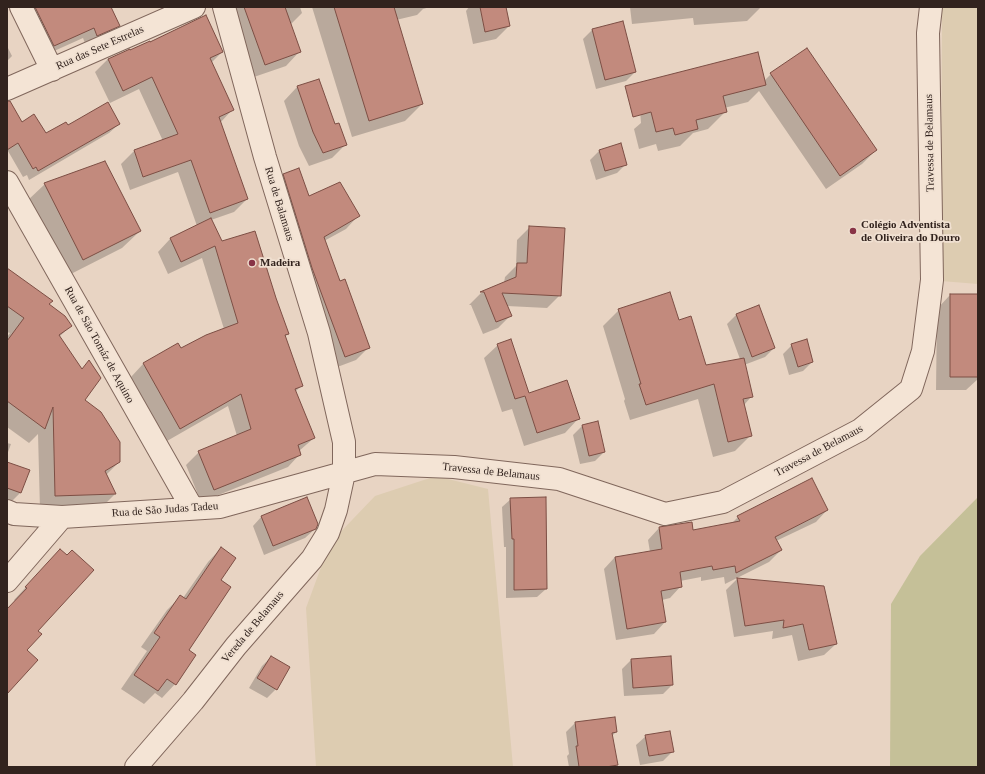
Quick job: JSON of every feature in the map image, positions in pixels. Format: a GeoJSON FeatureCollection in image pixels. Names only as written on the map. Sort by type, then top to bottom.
{"type":"FeatureCollection","features":[{"type":"Feature","properties":{"kind":"street"},"geometry":{"type":"LineString","coordinates":[[21,7],[52,70]]}},
{"type":"Feature","properties":{"kind":"street","name":"Rua das Sete Estrelas"},"geometry":{"type":"LineString","coordinates":[[7,89],[194,7]]}},
{"type":"Feature","properties":{"kind":"street","name":"Rua de Balamaus"},"geometry":{"type":"LineString","coordinates":[[224,7],[265,157],[319,334],[344,442],[344,472]]}},
{"type":"Feature","properties":{"kind":"street","name":"Travessa de Belamaus"},"geometry":{"type":"LineString","coordinates":[[344,472],[375,464],[454,467],[559,479],[665,514],[723,502],[860,430],[906,394],[911,389],[923,351],[932,280],[928,33],[931,7]]}},
{"type":"Feature","properties":{"kind":"street","name":"Rua de São Tomáz de Aquino"},"geometry":{"type":"LineString","coordinates":[[7,182],[192,508]]}},
{"type":"Feature","properties":{"kind":"street","name":"Rua de São Judas Tadeu"},"geometry":{"type":"LineString","coordinates":[[7,511],[14,514],[62,517],[220,507],[344,472]]}},
{"type":"Feature","properties":{"kind":"street","name":"Vereda de Belamaus"},"geometry":{"type":"LineString","coordinates":[[136,767],[193,701],[236,646],[312,559],[328,533],[336,510],[344,472]]}},
{"type":"Feature","properties":{"kind":"street"},"geometry":{"type":"LineString","coordinates":[[7,581],[62,517]]}},
{"type":"Feature","properties":{"kind":"shaded area"},"geometry":{"type":"Polygon","coordinates":[[[942,7],[978,7],[978,284],[941,281],[942,7]]]}},
{"type":"Feature","properties":{"kind":"shaded area"},"geometry":{"type":"Polygon","coordinates":[[[436,476],[488,489],[513,767],[316,767],[306,608],[330,543],[375,496],[436,476]]]}},
{"type":"Feature","properties":{"kind":"shaded area"},"geometry":{"type":"Polygon","coordinates":[[[978,497],[978,767],[890,767],[891,604],[920,556],[978,497]]]}},
{"type":"Feature","properties":{"kind":"building"},"geometry":{"type":"Polygon","coordinates":[[[35,7],[111,7],[120,26],[97,36],[94,28],[54,46],[35,7]]]}},
{"type":"Feature","properties":{"kind":"building"},"geometry":{"type":"Polygon","coordinates":[[[244,7],[285,7],[301,52],[265,65],[244,7]]]}},
{"type":"Feature","properties":{"kind":"building"},"geometry":{"type":"Polygon","coordinates":[[[334,7],[394,7],[423,104],[369,121],[334,7]]]}},
{"type":"Feature","properties":{"kind":"building"},"geometry":{"type":"Polygon","coordinates":[[[480,7],[506,7],[510,26],[485,32],[480,7]]]}},
{"type":"Feature","properties":{"kind":"building"},"geometry":{"type":"Polygon","coordinates":[[[206,15],[223,52],[210,58],[234,110],[219,117],[248,199],[210,213],[191,160],[143,177],[134,150],[178,134],[152,77],[123,91],[108,59],[150,42],[206,15]]]}},
{"type":"Feature","properties":{"kind":"building"},"geometry":{"type":"Polygon","coordinates":[[[623,21],[636,72],[605,80],[592,29],[623,21]]]}},
{"type":"Feature","properties":{"kind":"building"},"geometry":{"type":"Polygon","coordinates":[[[807,48],[877,150],[840,176],[770,73],[807,48]]]}},
{"type":"Feature","properties":{"kind":"building"},"geometry":{"type":"Polygon","coordinates":[[[758,52],[766,85],[723,96],[727,112],[696,120],[698,129],[675,135],[673,128],[656,132],[651,112],[633,117],[625,86],[758,52]]]}},
{"type":"Feature","properties":{"kind":"building"},"geometry":{"type":"Polygon","coordinates":[[[319,79],[335,124],[339,123],[347,145],[323,153],[313,132],[297,86],[319,79]]]}},
{"type":"Feature","properties":{"kind":"building"},"geometry":{"type":"Polygon","coordinates":[[[7,101],[10,101],[22,122],[34,114],[46,133],[66,122],[68,125],[108,102],[120,124],[38,171],[36,167],[33,169],[18,143],[7,150],[7,101]]]}},
{"type":"Feature","properties":{"kind":"building"},"geometry":{"type":"Polygon","coordinates":[[[621,143],[627,165],[605,171],[599,150],[621,143]]]}},
{"type":"Feature","properties":{"kind":"building"},"geometry":{"type":"Polygon","coordinates":[[[105,161],[141,231],[83,260],[44,183],[105,161]]]}},
{"type":"Feature","properties":{"kind":"building"},"geometry":{"type":"Polygon","coordinates":[[[299,168],[309,196],[340,182],[360,216],[324,237],[340,281],[345,279],[370,348],[345,357],[312,268],[283,174],[299,168]]]}},
{"type":"Feature","properties":{"kind":"building"},"geometry":{"type":"Polygon","coordinates":[[[211,218],[222,241],[255,231],[289,334],[285,335],[303,386],[295,389],[315,438],[298,445],[301,455],[214,490],[198,451],[251,429],[241,394],[180,429],[143,363],[178,343],[181,348],[206,335],[238,323],[215,246],[181,262],[170,238],[211,218]]]}},
{"type":"Feature","properties":{"kind":"building"},"geometry":{"type":"Polygon","coordinates":[[[529,226],[565,228],[561,296],[502,293],[512,316],[496,322],[484,292],[480,292],[516,277],[517,263],[527,263],[529,226]]]}},
{"type":"Feature","properties":{"kind":"building"},"geometry":{"type":"Polygon","coordinates":[[[7,268],[53,301],[49,304],[65,316],[72,326],[59,335],[82,369],[89,360],[101,378],[85,400],[101,412],[120,442],[120,462],[105,471],[116,494],[55,496],[53,407],[45,429],[7,401],[7,341],[24,318],[7,306],[7,268]]]}},
{"type":"Feature","properties":{"kind":"building"},"geometry":{"type":"Polygon","coordinates":[[[670,292],[679,320],[691,316],[706,365],[744,358],[753,397],[743,399],[752,436],[728,442],[714,384],[646,405],[618,309],[670,292]]]}},
{"type":"Feature","properties":{"kind":"building"},"geometry":{"type":"Polygon","coordinates":[[[950,294],[978,294],[978,377],[950,377],[950,294]]]}},
{"type":"Feature","properties":{"kind":"building"},"geometry":{"type":"Polygon","coordinates":[[[759,305],[775,348],[752,357],[736,314],[759,305]]]}},
{"type":"Feature","properties":{"kind":"building"},"geometry":{"type":"Polygon","coordinates":[[[511,339],[529,393],[567,380],[580,419],[537,433],[525,396],[515,399],[497,344],[511,339]]]}},
{"type":"Feature","properties":{"kind":"building"},"geometry":{"type":"Polygon","coordinates":[[[807,339],[813,362],[798,367],[791,344],[807,339]]]}},
{"type":"Feature","properties":{"kind":"building"},"geometry":{"type":"Polygon","coordinates":[[[598,421],[605,452],[589,456],[582,425],[598,421]]]}},
{"type":"Feature","properties":{"kind":"building"},"geometry":{"type":"Polygon","coordinates":[[[7,462],[30,470],[21,493],[7,488],[7,462]]]}},
{"type":"Feature","properties":{"kind":"building"},"geometry":{"type":"Polygon","coordinates":[[[812,478],[828,510],[775,537],[782,550],[736,573],[735,566],[713,570],[712,566],[680,572],[682,587],[661,591],[666,622],[627,629],[615,557],[662,549],[659,527],[692,522],[693,530],[740,521],[737,516],[812,478]]]}},
{"type":"Feature","properties":{"kind":"building"},"geometry":{"type":"Polygon","coordinates":[[[307,497],[318,524],[316,529],[273,546],[261,516],[307,497]]]}},
{"type":"Feature","properties":{"kind":"building"},"geometry":{"type":"Polygon","coordinates":[[[546,497],[547,589],[514,590],[514,539],[512,539],[510,498],[546,497]]]}},
{"type":"Feature","properties":{"kind":"building"},"geometry":{"type":"Polygon","coordinates":[[[221,547],[236,558],[221,580],[231,587],[189,650],[196,655],[176,685],[167,679],[158,691],[134,675],[160,637],[154,633],[180,595],[186,599],[221,547]]]}},
{"type":"Feature","properties":{"kind":"building"},"geometry":{"type":"Polygon","coordinates":[[[60,549],[67,555],[72,550],[94,570],[38,631],[42,634],[27,650],[38,660],[7,694],[7,609],[60,549]]]}},
{"type":"Feature","properties":{"kind":"building"},"geometry":{"type":"Polygon","coordinates":[[[737,578],[824,586],[837,644],[809,650],[803,624],[783,628],[784,620],[745,626],[737,578]]]}},
{"type":"Feature","properties":{"kind":"building"},"geometry":{"type":"Polygon","coordinates":[[[271,656],[290,667],[277,690],[257,678],[271,656]]]}},
{"type":"Feature","properties":{"kind":"building"},"geometry":{"type":"Polygon","coordinates":[[[671,656],[673,685],[633,688],[631,659],[671,656]]]}},
{"type":"Feature","properties":{"kind":"building"},"geometry":{"type":"Polygon","coordinates":[[[615,717],[617,732],[612,733],[618,765],[606,767],[579,767],[575,722],[615,717]]]}},
{"type":"Feature","properties":{"kind":"building"},"geometry":{"type":"Polygon","coordinates":[[[670,731],[674,752],[649,756],[645,735],[670,731]]]}},
{"type":"Feature","properties":{"kind":"place","name":"Colégio Adventista de Oliveira do Douro"},"geometry":{"type":"Point","coordinates":[853,231]}},
{"type":"Feature","properties":{"kind":"place","name":"Madeira"},"geometry":{"type":"Point","coordinates":[252,263]}}]}
